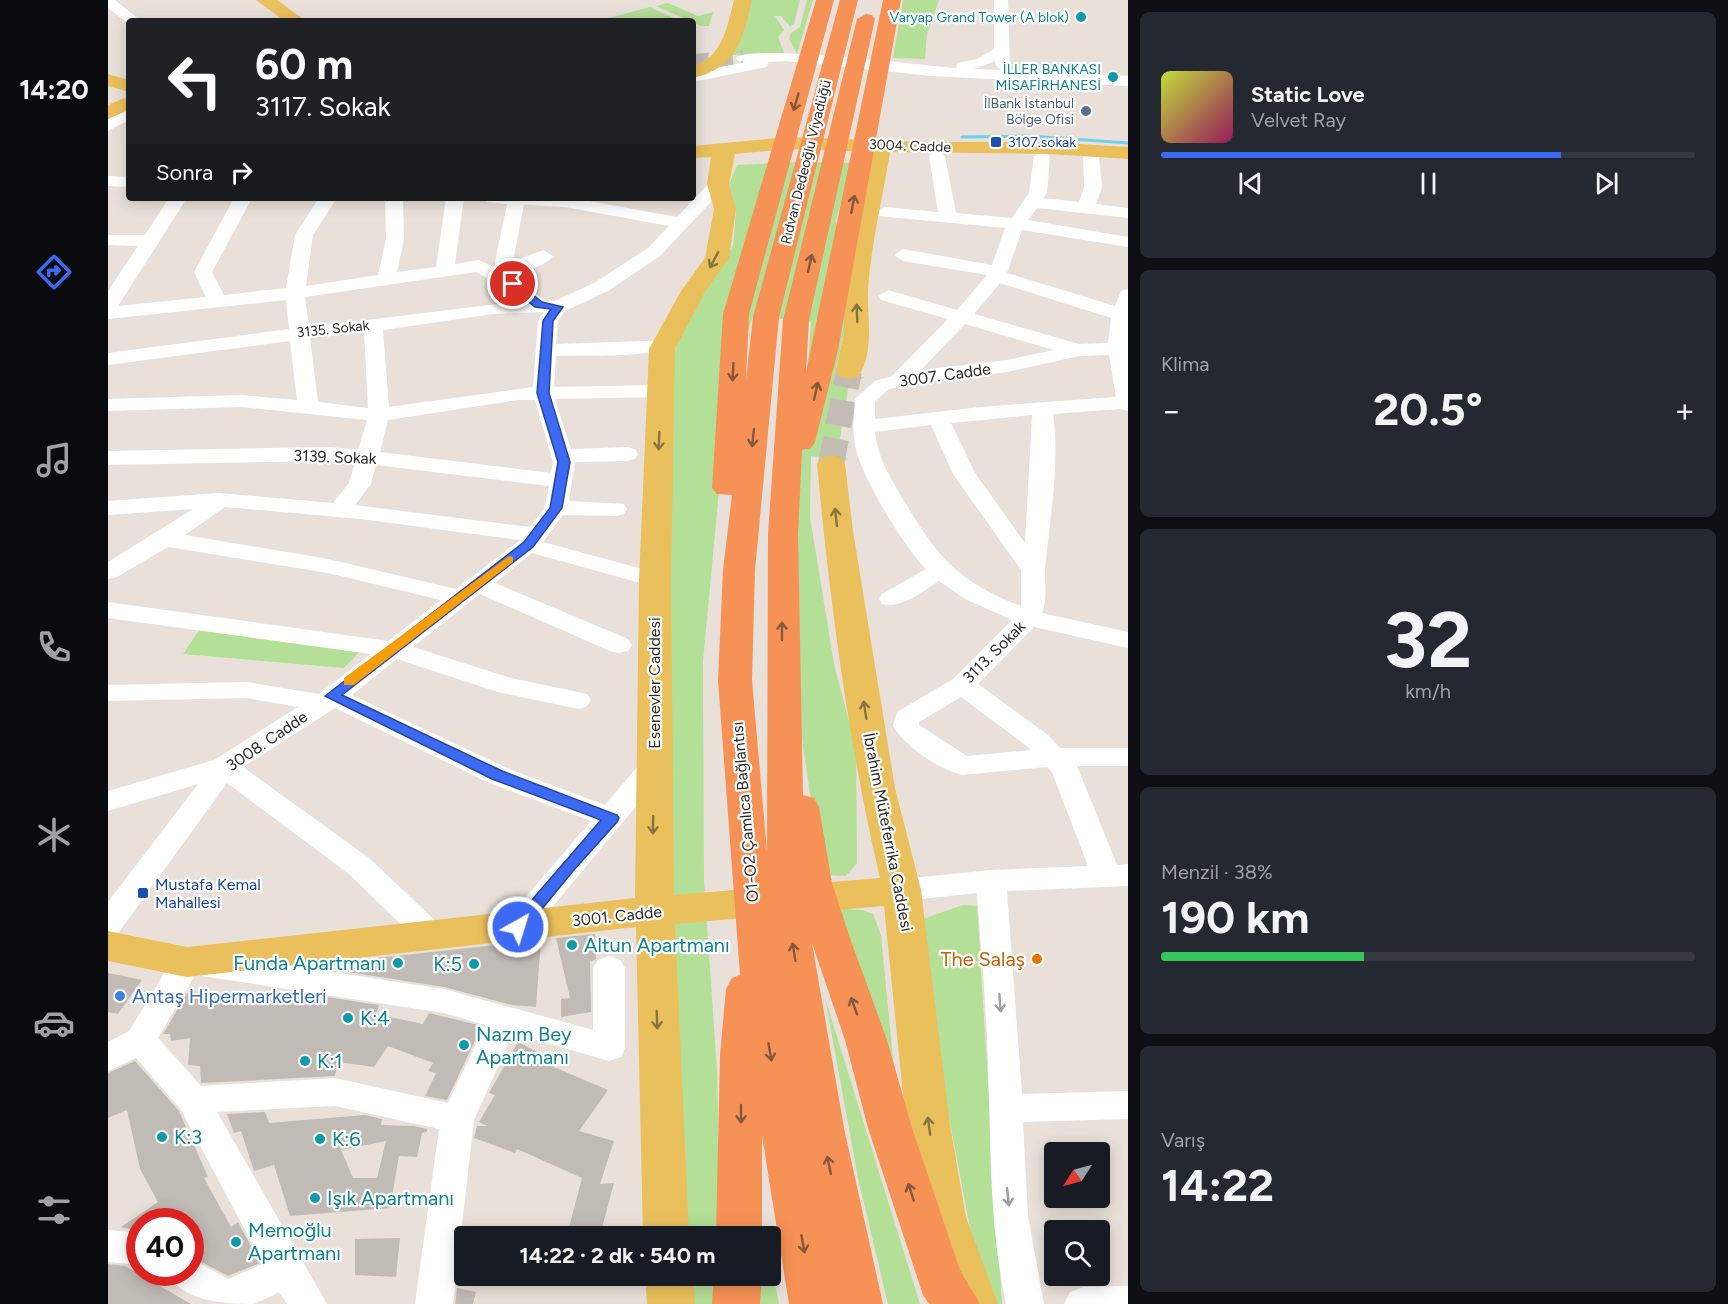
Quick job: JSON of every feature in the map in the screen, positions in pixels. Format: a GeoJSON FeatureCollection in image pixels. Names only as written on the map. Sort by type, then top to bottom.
{"type":"FeatureCollection","features":[{"type":"Feature","properties":{"kind":"highway"},"geometry":{"type":"LineString","coordinates":[[735,680],[722,585],[736,314],[824,3]]}},
{"type":"Feature","properties":{"kind":"highway","name":"Rıdvan Dedeoğlu Viyadüğü"},"geometry":{"type":"LineString","coordinates":[[766,317],[859,4]]}},
{"type":"Feature","properties":{"kind":"highway","name":"Rıdvan Dedeoğlu Viyadüğü"},"geometry":{"type":"LineString","coordinates":[[796,320],[859,4]]}},
{"type":"Feature","properties":{"kind":"highway"},"geometry":{"type":"LineString","coordinates":[[785,487],[809,420],[891,5]]}},
{"type":"Feature","properties":{"kind":"highway","name":"O1-O2 Çamlıca Bağlantısı"},"geometry":{"type":"LineString","coordinates":[[766,317],[739,570],[735,680],[749,867],[765,1023],[813,1304]]}},
{"type":"Feature","properties":{"kind":"highway","name":"O1-O2 Çamlıca Bağlantısı"},"geometry":{"type":"LineString","coordinates":[[796,320],[785,487],[782,689],[786,906],[822,1128],[859,1304]]}},
{"type":"Feature","properties":{"kind":"highway"},"geometry":{"type":"LineString","coordinates":[[782,689],[813,883],[866,1040],[890,1128],[940,1281],[956,1304]]}},
{"type":"Feature","properties":{"kind":"highway"},"geometry":{"type":"LineString","coordinates":[[740,1226],[741,1055],[747,974],[749,867]]}},
{"type":"Feature","properties":{"kind":"highway"},"geometry":{"type":"LineString","coordinates":[[736,1304],[737,1286]]}},
{"type":"Feature","properties":{"kind":"main road"},"geometry":{"type":"LineString","coordinates":[[265,0],[292,18]]}},
{"type":"Feature","properties":{"kind":"main road"},"geometry":{"type":"LineString","coordinates":[[696,59],[711,52],[723,32],[732,0]]}},
{"type":"Feature","properties":{"kind":"main road"},"geometry":{"type":"LineString","coordinates":[[696,73],[716,63],[726,55],[744,0]]}},
{"type":"Feature","properties":{"kind":"main road","name":"3004. Cadde"},"geometry":{"type":"LineString","coordinates":[[696,159],[708,186],[876,151],[929,148],[1048,148],[1128,153]]}},
{"type":"Feature","properties":{"kind":"main road"},"geometry":{"type":"LineString","coordinates":[[849,371],[857,333],[856,290],[876,151]]}},
{"type":"Feature","properties":{"kind":"main road","name":"3004. Cadde"},"geometry":{"type":"LineString","coordinates":[[876,151],[937,156],[1128,159]]}},
{"type":"Feature","properties":{"kind":"main road","name":"Esenevler Caddesi"},"geometry":{"type":"LineString","coordinates":[[666,1226],[655,988],[655,580],[660,391],[662,349],[693,291],[717,258],[708,186]]}},
{"type":"Feature","properties":{"kind":"main road","name":"İbrahim Müteferrika Caddesi"},"geometry":{"type":"LineString","coordinates":[[831,464],[838,531],[878,788],[902,890],[928,1125],[943,1217],[974,1304]]}},
{"type":"Feature","properties":{"kind":"main road","name":"3001. Cadde"},"geometry":{"type":"LineString","coordinates":[[108,946],[187,962],[620,914],[902,890]]}},
{"type":"Feature","properties":{"kind":"main road"},"geometry":{"type":"LineString","coordinates":[[670,1286],[671,1304]]}},
{"type":"Feature","properties":{"kind":"street"},"geometry":{"type":"LineString","coordinates":[[1001,0],[1004,74]]}},
{"type":"Feature","properties":{"kind":"street"},"geometry":{"type":"LineString","coordinates":[[108,1],[130,18]]}},
{"type":"Feature","properties":{"kind":"street"},"geometry":{"type":"LineString","coordinates":[[108,13],[126,25]]}},
{"type":"Feature","properties":{"kind":"street"},"geometry":{"type":"LineString","coordinates":[[908,69],[981,63],[1002,50]]}},
{"type":"Feature","properties":{"kind":"street"},"geometry":{"type":"LineString","coordinates":[[743,58],[819,59],[908,69],[1128,81]]}},
{"type":"Feature","properties":{"kind":"street"},"geometry":{"type":"LineString","coordinates":[[696,74],[754,64],[819,59]]}},
{"type":"Feature","properties":{"kind":"street"},"geometry":{"type":"LineString","coordinates":[[696,82],[788,62]]}},
{"type":"Feature","properties":{"kind":"street"},"geometry":{"type":"LineString","coordinates":[[937,156],[948,219]]}},
{"type":"Feature","properties":{"kind":"street"},"geometry":{"type":"LineString","coordinates":[[899,381],[960,317],[999,271],[1017,224],[1038,193],[1042,156]]}},
{"type":"Feature","properties":{"kind":"street"},"geometry":{"type":"LineString","coordinates":[[1086,207],[1093,187],[1091,157]]}},
{"type":"Feature","properties":{"kind":"street"},"geometry":{"type":"LineString","coordinates":[[108,181],[126,182]]}},
{"type":"Feature","properties":{"kind":"street"},"geometry":{"type":"LineString","coordinates":[[696,201],[708,186]]}},
{"type":"Feature","properties":{"kind":"street"},"geometry":{"type":"LineString","coordinates":[[108,306],[176,201]]}},
{"type":"Feature","properties":{"kind":"street"},"geometry":{"type":"LineString","coordinates":[[218,302],[203,272],[241,201]]}},
{"type":"Feature","properties":{"kind":"street"},"geometry":{"type":"LineString","coordinates":[[308,408],[301,333],[294,293],[304,235],[326,201]]}},
{"type":"Feature","properties":{"kind":"street"},"geometry":{"type":"LineString","coordinates":[[386,280],[395,239],[394,201]]}},
{"type":"Feature","properties":{"kind":"street"},"geometry":{"type":"LineString","coordinates":[[445,269],[455,201]]}},
{"type":"Feature","properties":{"kind":"street"},"geometry":{"type":"LineString","coordinates":[[502,277],[509,227],[516,201]]}},
{"type":"Feature","properties":{"kind":"street"},"geometry":{"type":"LineString","coordinates":[[570,201],[588,202],[637,214],[670,201]]}},
{"type":"Feature","properties":{"kind":"street"},"geometry":{"type":"LineString","coordinates":[[637,214],[645,201]]}},
{"type":"Feature","properties":{"kind":"street"},"geometry":{"type":"LineString","coordinates":[[108,313],[294,293],[445,269],[479,266],[502,277],[549,306],[601,286],[654,252],[696,201]]}},
{"type":"Feature","properties":{"kind":"street"},"geometry":{"type":"LineString","coordinates":[[1034,202],[1128,213]]}},
{"type":"Feature","properties":{"kind":"street"},"geometry":{"type":"LineString","coordinates":[[884,212],[1017,224],[1128,242]]}},
{"type":"Feature","properties":{"kind":"street"},"geometry":{"type":"LineString","coordinates":[[108,240],[150,241]]}},
{"type":"Feature","properties":{"kind":"street"},"geometry":{"type":"LineString","coordinates":[[863,427],[1042,408],[1128,403],[1120,341],[1126,303],[999,271],[903,255]]}},
{"type":"Feature","properties":{"kind":"street"},"geometry":{"type":"LineString","coordinates":[[502,277],[519,265],[544,256]]}},
{"type":"Feature","properties":{"kind":"street"},"geometry":{"type":"LineString","coordinates":[[888,296],[1080,350]]}},
{"type":"Feature","properties":{"kind":"street","name":"3135. Sokak"},"geometry":{"type":"LineString","coordinates":[[108,359],[528,304],[549,306]]}},
{"type":"Feature","properties":{"kind":"street","name":"3008. Cadde"},"geometry":{"type":"LineString","coordinates":[[108,924],[196,809],[224,767],[328,699],[468,590],[532,540],[556,508],[562,456],[543,393],[549,306]]}},
{"type":"Feature","properties":{"kind":"street"},"geometry":{"type":"LineString","coordinates":[[339,510],[360,484],[379,415],[373,326]]}},
{"type":"Feature","properties":{"kind":"street","name":"3007. Cadde"},"geometry":{"type":"LineString","coordinates":[[1120,341],[1007,366],[882,385],[865,399],[863,427],[868,461],[912,533],[932,562],[941,570],[985,599],[1029,618],[1128,640]]}},
{"type":"Feature","properties":{"kind":"street"},"geometry":{"type":"LineString","coordinates":[[546,350],[622,350],[665,344]]}},
{"type":"Feature","properties":{"kind":"street"},"geometry":{"type":"LineString","coordinates":[[108,405],[241,400],[379,415],[441,407],[478,398],[543,393],[660,391]]}},
{"type":"Feature","properties":{"kind":"street","name":"3113. Sokak"},"geometry":{"type":"LineString","coordinates":[[1042,408],[1044,423],[1040,524],[1032,570],[1034,603],[1029,618],[962,685],[906,718],[906,726],[913,735],[962,766],[1053,757]]}},
{"type":"Feature","properties":{"kind":"street"},"geometry":{"type":"LineString","coordinates":[[938,418],[964,474],[1032,570]]}},
{"type":"Feature","properties":{"kind":"street","name":"3139. Sokak"},"geometry":{"type":"LineString","coordinates":[[108,458],[330,454],[560,481]]}},
{"type":"Feature","properties":{"kind":"street"},"geometry":{"type":"LineString","coordinates":[[562,456],[627,454]]}},
{"type":"Feature","properties":{"kind":"street"},"geometry":{"type":"LineString","coordinates":[[108,508],[219,500],[339,510],[532,540],[655,580]]}},
{"type":"Feature","properties":{"kind":"street"},"geometry":{"type":"LineString","coordinates":[[108,572],[164,539],[219,500]]}},
{"type":"Feature","properties":{"kind":"street"},"geometry":{"type":"LineString","coordinates":[[556,508],[616,510]]}},
{"type":"Feature","properties":{"kind":"street"},"geometry":{"type":"LineString","coordinates":[[164,539],[468,590],[619,645]]}},
{"type":"Feature","properties":{"kind":"street"},"geometry":{"type":"LineString","coordinates":[[891,599],[941,570]]}},
{"type":"Feature","properties":{"kind":"street"},"geometry":{"type":"LineString","coordinates":[[108,610],[392,649],[507,686],[578,700]]}},
{"type":"Feature","properties":{"kind":"street"},"geometry":{"type":"LineString","coordinates":[[962,685],[1038,741],[1064,768],[1117,875]]}},
{"type":"Feature","properties":{"kind":"street"},"geometry":{"type":"LineString","coordinates":[[108,693],[247,690],[328,699],[497,775],[611,818]]}},
{"type":"Feature","properties":{"kind":"street"},"geometry":{"type":"LineString","coordinates":[[1053,757],[1128,757]]}},
{"type":"Feature","properties":{"kind":"street"},"geometry":{"type":"LineString","coordinates":[[518,927],[654,766]]}},
{"type":"Feature","properties":{"kind":"street"},"geometry":{"type":"LineString","coordinates":[[108,801],[224,767],[359,866],[432,936]]}},
{"type":"Feature","properties":{"kind":"street","name":"3001. Cadde"},"geometry":{"type":"LineString","coordinates":[[902,890],[991,881],[1117,875]]}},
{"type":"Feature","properties":{"kind":"street"},"geometry":{"type":"LineString","coordinates":[[991,881],[1005,1067],[1006,1174],[1015,1269],[1025,1304]]}},
{"type":"Feature","properties":{"kind":"street"},"geometry":{"type":"LineString","coordinates":[[108,1058],[140,1040],[187,962],[434,999],[609,1048],[609,968]]}},
{"type":"Feature","properties":{"kind":"street"},"geometry":{"type":"LineString","coordinates":[[434,1304],[457,1120],[504,1018]]}},
{"type":"Feature","properties":{"kind":"street"},"geometry":{"type":"LineString","coordinates":[[140,1040],[194,1100],[286,1271],[308,1304]]}},
{"type":"Feature","properties":{"kind":"street"},"geometry":{"type":"LineString","coordinates":[[194,1100],[336,1092],[457,1120]]}},
{"type":"Feature","properties":{"kind":"street"},"geometry":{"type":"LineString","coordinates":[[1005,1108],[1128,1105]]}},
{"type":"Feature","properties":{"kind":"street"},"geometry":{"type":"LineString","coordinates":[[108,1246],[126,1248]]}},
{"type":"Feature","properties":{"kind":"street"},"geometry":{"type":"LineString","coordinates":[[204,1284],[226,1298],[286,1271]]}},
{"type":"Feature","properties":{"kind":"street"},"geometry":{"type":"LineString","coordinates":[[1083,1304],[1128,1303]]}},
{"type":"Feature","properties":{"kind":"green space"},"geometry":{"type":"Polygon","coordinates":[[[748,0],[800,0],[794,24],[790,27],[781,16],[775,16],[784,30],[778,37],[784,53],[732,55],[748,0]]]}},
{"type":"Feature","properties":{"kind":"green space"},"geometry":{"type":"Polygon","coordinates":[[[807,0],[813,0],[797,54],[789,39],[791,33],[800,27],[807,0]]]}},
{"type":"Feature","properties":{"kind":"green space"},"geometry":{"type":"Polygon","coordinates":[[[903,0],[939,0],[927,34],[925,59],[893,58],[903,0]]]}},
{"type":"Feature","properties":{"kind":"green space"},"geometry":{"type":"Polygon","coordinates":[[[668,3],[698,16],[713,12],[709,26],[701,26],[696,24],[696,18],[683,18],[656,6],[668,3]]]}},
{"type":"Feature","properties":{"kind":"green space"},"geometry":{"type":"Polygon","coordinates":[[[650,7],[674,18],[609,18],[650,7]]]}},
{"type":"Feature","properties":{"kind":"green space"},"geometry":{"type":"Polygon","coordinates":[[[797,162],[852,163],[836,221],[845,294],[845,327],[835,374],[864,377],[848,389],[840,439],[847,460],[811,456],[810,517],[834,664],[856,748],[857,863],[846,876],[822,875],[796,699],[795,492],[805,411],[811,322],[753,316],[728,394],[703,662],[704,881],[717,1070],[721,1226],[684,1226],[663,963],[670,370],[677,344],[713,276],[733,246],[736,210],[729,184],[737,165],[797,162]]]}},
{"type":"Feature","properties":{"kind":"green space"},"geometry":{"type":"Polygon","coordinates":[[[203,625],[370,641],[344,668],[183,654],[203,625]]]}},
{"type":"Feature","properties":{"kind":"green space"},"geometry":{"type":"Polygon","coordinates":[[[963,905],[977,906],[1002,1304],[992,1304],[982,1290],[943,1087],[923,919],[963,905]]]}},
{"type":"Feature","properties":{"kind":"green space"},"geometry":{"type":"Polygon","coordinates":[[[828,908],[862,910],[873,914],[881,935],[899,1121],[828,908]]]}},
{"type":"Feature","properties":{"kind":"green space"},"geometry":{"type":"Polygon","coordinates":[[[825,998],[920,1304],[888,1304],[859,1183],[825,998]]]}},
{"type":"Feature","properties":{"kind":"green space"},"geometry":{"type":"Polygon","coordinates":[[[690,1286],[720,1286],[719,1304],[691,1304],[690,1286]]]}},
{"type":"Feature","properties":{"kind":"green space"},"geometry":{"type":"Polygon","coordinates":[[[755,1286],[776,1286],[779,1304],[754,1304],[755,1286]]]}},
{"type":"Feature","properties":{"kind":"building"},"geometry":{"type":"Polygon","coordinates":[[[595,934],[596,959],[590,962],[591,1012],[561,1017],[561,999],[570,998],[556,938],[595,934]]]}},
{"type":"Feature","properties":{"kind":"building"},"geometry":{"type":"Polygon","coordinates":[[[541,940],[536,1007],[512,1005],[444,987],[341,971],[340,962],[541,940]]]}},
{"type":"Feature","properties":{"kind":"building","name":"Antaş Hipermarketleri"},"geometry":{"type":"Polygon","coordinates":[[[108,973],[142,980],[118,1014],[108,1012],[108,973]]]}},
{"type":"Feature","properties":{"kind":"building"},"geometry":{"type":"Polygon","coordinates":[[[187,993],[307,994],[379,1005],[376,1014],[423,1024],[429,1013],[482,1026],[447,1100],[425,1096],[436,1073],[428,1071],[433,1063],[388,1046],[374,1067],[338,1062],[335,1076],[201,1083],[200,1066],[188,1065],[190,1038],[171,1041],[170,1034],[163,1034],[187,993]]]}},
{"type":"Feature","properties":{"kind":"building"},"geometry":{"type":"Polygon","coordinates":[[[518,1042],[551,1059],[549,1065],[608,1090],[579,1131],[614,1141],[600,1184],[614,1183],[602,1226],[569,1226],[582,1178],[517,1149],[515,1153],[474,1138],[477,1126],[487,1126],[479,1122],[495,1095],[489,1093],[518,1042]]]}},
{"type":"Feature","properties":{"kind":"building"},"geometry":{"type":"Polygon","coordinates":[[[135,1061],[179,1111],[208,1177],[204,1178],[231,1227],[238,1222],[260,1263],[228,1276],[204,1263],[204,1208],[149,1208],[158,1202],[140,1169],[127,1110],[108,1118],[108,1073],[135,1061]]]}},
{"type":"Feature","properties":{"kind":"building"},"geometry":{"type":"Polygon","coordinates":[[[265,1112],[269,1123],[365,1115],[382,1119],[381,1125],[413,1126],[427,1129],[427,1132],[422,1133],[417,1157],[399,1156],[390,1208],[290,1216],[274,1165],[254,1171],[241,1131],[234,1133],[227,1114],[265,1112]],[[386,1141],[341,1150],[353,1178],[377,1178],[386,1141]]]}},
{"type":"Feature","properties":{"kind":"building"},"geometry":{"type":"Polygon","coordinates":[[[400,1238],[396,1277],[355,1275],[355,1239],[400,1238]]]}},
{"type":"Feature","properties":{"kind":"building"},"geometry":{"type":"Polygon","coordinates":[[[108,1264],[126,1267],[126,1286],[160,1286],[191,1304],[108,1304],[108,1264]]]}},
{"type":"Feature","properties":{"kind":"building"},"geometry":{"type":"Polygon","coordinates":[[[457,1288],[476,1292],[473,1304],[455,1304],[457,1288]]]}},
{"type":"Feature","properties":{"kind":"waterway"},"geometry":{"type":"LineString","coordinates":[[962,137],[1029,136],[1128,143]]}},
{"type":"Feature","properties":{"kind":"tunnel"},"geometry":{"type":"LineString","coordinates":[[696,62],[743,58]]}},
{"type":"Feature","properties":{"kind":"tunnel"},"geometry":{"type":"LineString","coordinates":[[831,464],[849,371]]}},
{"type":"Feature","properties":{"kind":"slow traffic"},"geometry":{"type":"LineString","coordinates":[[349,681],[509,559]]}},
{"type":"Feature","properties":{"kind":"place","name":"Varyap Grand Tower (A blok)"},"geometry":{"type":"Point","coordinates":[1081,17]}},
{"type":"Feature","properties":{"kind":"place","name":"İLLER BANKASI MİSAFİRHANESİ"},"geometry":{"type":"Point","coordinates":[1113,77]}},
{"type":"Feature","properties":{"kind":"place","name":"İlBank İstanbul Bölge Ofisi"},"geometry":{"type":"Point","coordinates":[1086,111]}},
{"type":"Feature","properties":{"kind":"place","name":"3107.sokak"},"geometry":{"type":"Point","coordinates":[996,142]}},
{"type":"Feature","properties":{"kind":"place","name":"Mustafa Kemal Mahallesi"},"geometry":{"type":"Point","coordinates":[143,893]}},
{"type":"Feature","properties":{"kind":"place","name":"Altun Apartmanı"},"geometry":{"type":"Point","coordinates":[572,945]}},
{"type":"Feature","properties":{"kind":"place","name":"The Salaş"},"geometry":{"type":"Point","coordinates":[1037,959]}},
{"type":"Feature","properties":{"kind":"place","name":"Funda Apartmanı"},"geometry":{"type":"Point","coordinates":[398,963]}},
{"type":"Feature","properties":{"kind":"place","name":"K:5"},"geometry":{"type":"Point","coordinates":[474,964]}},
{"type":"Feature","properties":{"kind":"place","name":"Antaş Hipermarketleri"},"geometry":{"type":"Point","coordinates":[120,996]}},
{"type":"Feature","properties":{"kind":"place","name":"K:4"},"geometry":{"type":"Point","coordinates":[348,1018]}},
{"type":"Feature","properties":{"kind":"place","name":"Nazım Bey Apartmanı"},"geometry":{"type":"Point","coordinates":[464,1045]}},
{"type":"Feature","properties":{"kind":"place","name":"K:1"},"geometry":{"type":"Point","coordinates":[305,1061]}},
{"type":"Feature","properties":{"kind":"place","name":"K:3"},"geometry":{"type":"Point","coordinates":[162,1137]}},
{"type":"Feature","properties":{"kind":"place","name":"K:6"},"geometry":{"type":"Point","coordinates":[320,1139]}},
{"type":"Feature","properties":{"kind":"place","name":"Işık Apartmanı"},"geometry":{"type":"Point","coordinates":[315,1198]}},
{"type":"Feature","properties":{"kind":"place","name":"Memoğlu Apartmanı"},"geometry":{"type":"Point","coordinates":[236,1242]}},
{"type":"Feature","properties":{"kind":"route"},"geometry":{"type":"LineString","coordinates":[[513,284],[539,305],[558,307],[548,321],[543,393],[564,462],[556,508],[528,545],[332,696],[497,775],[611,818],[518,927]]}}]}
